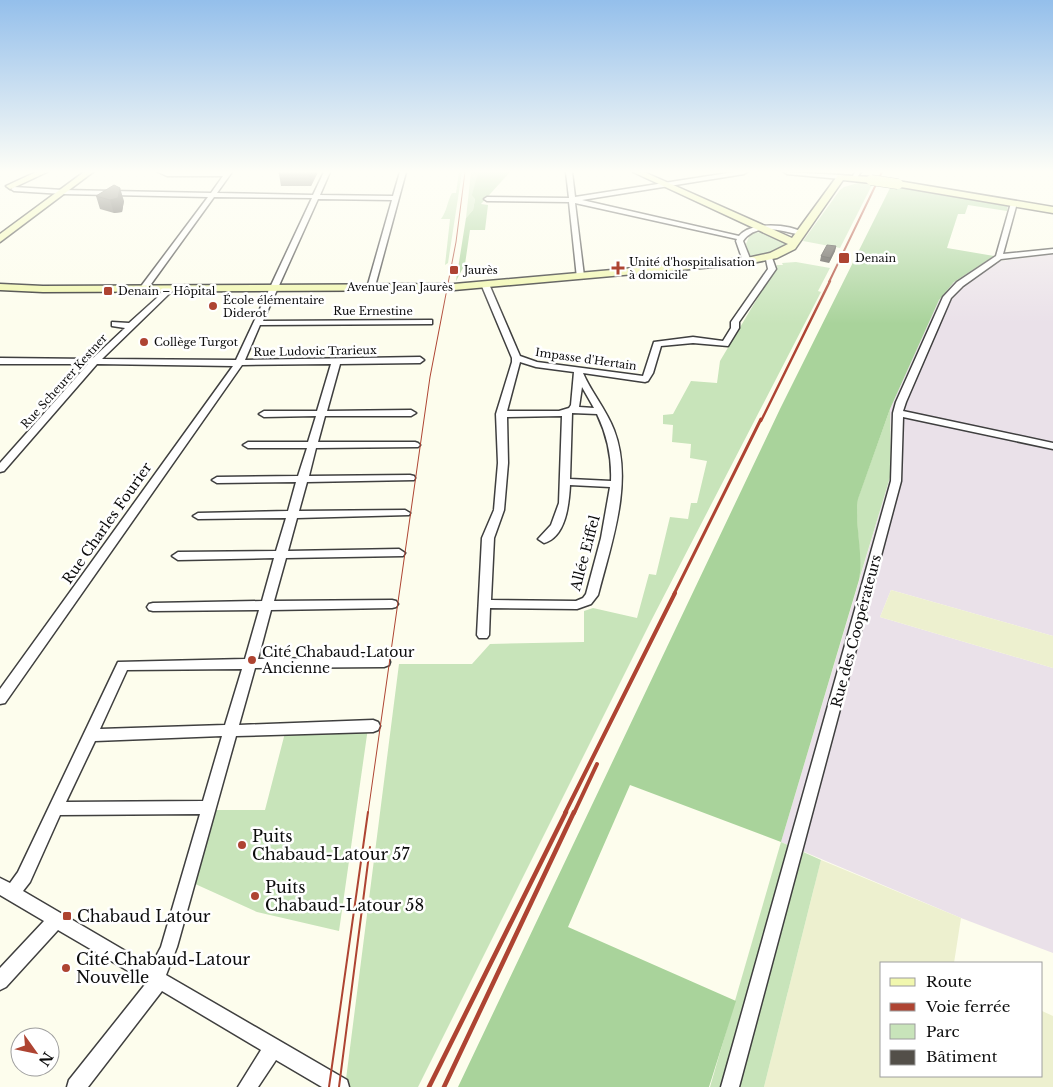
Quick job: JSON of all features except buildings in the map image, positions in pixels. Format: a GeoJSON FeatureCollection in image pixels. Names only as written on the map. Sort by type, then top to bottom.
{"type":"FeatureCollection","features":[{"type":"Feature","properties":{"kind":"street"},"geometry":{"type":"LineString","coordinates":[[0,239],[21,223]]}},
{"type":"Feature","properties":{"kind":"street"},"geometry":{"type":"LineString","coordinates":[[143,289],[192,223]]}},
{"type":"Feature","properties":{"kind":"street","name":"Rue Charles Fourier"},"geometry":{"type":"LineString","coordinates":[[0,699],[239,363],[304,223]]}},
{"type":"Feature","properties":{"kind":"street"},"geometry":{"type":"LineString","coordinates":[[371,288],[389,223]]}},
{"type":"Feature","properties":{"kind":"street"},"geometry":{"type":"LineString","coordinates":[[574,223],[580,276]]}},
{"type":"Feature","properties":{"kind":"street"},"geometry":{"type":"LineString","coordinates":[[672,223],[740,238],[753,229],[759,228],[802,233]]}},
{"type":"Feature","properties":{"kind":"street"},"geometry":{"type":"LineString","coordinates":[[748,223],[794,243],[809,223]]}},
{"type":"Feature","properties":{"kind":"street"},"geometry":{"type":"LineString","coordinates":[[1009,223],[999,257],[1053,251]]}},
{"type":"Feature","properties":{"kind":"street"},"geometry":{"type":"LineString","coordinates":[[740,238],[739,243],[747,261]]}},
{"type":"Feature","properties":{"kind":"street","name":"Avenue Jean Jaurès"},"geometry":{"type":"LineString","coordinates":[[0,287],[36,289],[451,287],[747,261],[768,257],[786,250],[794,243]]}},
{"type":"Feature","properties":{"kind":"street","name":"Impasse d'Hertain"},"geometry":{"type":"LineString","coordinates":[[485,284],[516,358],[531,363],[579,372],[645,379],[649,372],[657,344],[693,340],[725,344],[748,302],[754,297],[772,269],[768,257]]}},
{"type":"Feature","properties":{"kind":"street","name":"Rue des Coopérateurs"},"geometry":{"type":"LineString","coordinates":[[730,1087],[896,481],[898,413],[902,399],[947,297],[960,284],[999,257]]}},
{"type":"Feature","properties":{"kind":"street","name":"Rue Scheurer Kestner"},"geometry":{"type":"LineString","coordinates":[[0,469],[94,362],[169,289]]}},
{"type":"Feature","properties":{"kind":"street","name":"Rue Ernestine"},"geometry":{"type":"LineString","coordinates":[[258,322],[429,322]]}},
{"type":"Feature","properties":{"kind":"street"},"geometry":{"type":"LineString","coordinates":[[115,324],[131,326]]}},
{"type":"Feature","properties":{"kind":"street"},"geometry":{"type":"LineString","coordinates":[[483,635],[488,538],[499,510],[503,459],[503,404],[516,358]]}},
{"type":"Feature","properties":{"kind":"street","name":"Rue Ludovic Trarieux"},"geometry":{"type":"LineString","coordinates":[[0,361],[239,363],[420,360]]}},
{"type":"Feature","properties":{"kind":"street"},"geometry":{"type":"LineString","coordinates":[[76,1087],[156,979],[167,956],[336,362]]}},
{"type":"Feature","properties":{"kind":"street"},"geometry":{"type":"LineString","coordinates":[[544,539],[558,524],[564,502],[570,411],[576,405],[579,372]]}},
{"type":"Feature","properties":{"kind":"street","name":"Allée Eiffel"},"geometry":{"type":"LineString","coordinates":[[484,604],[577,605],[588,601],[592,595],[608,532],[615,484],[612,441],[600,411],[579,372]]}},
{"type":"Feature","properties":{"kind":"street"},"geometry":{"type":"LineString","coordinates":[[502,414],[559,414],[570,411],[600,411]]}},
{"type":"Feature","properties":{"kind":"street"},"geometry":{"type":"LineString","coordinates":[[264,414],[411,413]]}},
{"type":"Feature","properties":{"kind":"street"},"geometry":{"type":"LineString","coordinates":[[898,413],[1053,446]]}},
{"type":"Feature","properties":{"kind":"street"},"geometry":{"type":"LineString","coordinates":[[248,445],[415,445]]}},
{"type":"Feature","properties":{"kind":"street"},"geometry":{"type":"LineString","coordinates":[[217,480],[410,478]]}},
{"type":"Feature","properties":{"kind":"street"},"geometry":{"type":"LineString","coordinates":[[565,482],[615,484]]}},
{"type":"Feature","properties":{"kind":"street"},"geometry":{"type":"LineString","coordinates":[[198,516],[406,514]]}},
{"type":"Feature","properties":{"kind":"street"},"geometry":{"type":"LineString","coordinates":[[178,556],[399,553]]}},
{"type":"Feature","properties":{"kind":"street"},"geometry":{"type":"LineString","coordinates":[[153,608],[392,604]]}},
{"type":"Feature","properties":{"kind":"street"},"geometry":{"type":"LineString","coordinates":[[340,1087],[6,890],[24,877],[123,665],[384,662]]}},
{"type":"Feature","properties":{"kind":"street"},"geometry":{"type":"LineString","coordinates":[[91,735],[373,726]]}},
{"type":"Feature","properties":{"kind":"street"},"geometry":{"type":"LineString","coordinates":[[56,809],[210,807]]}},
{"type":"Feature","properties":{"kind":"street"},"geometry":{"type":"LineString","coordinates":[[0,982],[56,920]]}},
{"type":"Feature","properties":{"kind":"street"},"geometry":{"type":"LineString","coordinates":[[247,1087],[273,1048]]}},
{"type":"Feature","properties":{"kind":"shaded area"},"geometry":{"type":"Polygon","coordinates":[[[1053,254],[1053,636],[891,590],[880,617],[1053,668],[1053,953],[961,918],[781,842],[891,474],[890,409],[939,300],[954,282],[994,256],[1001,261],[1053,254]]]}},
{"type":"Feature","properties":{"kind":"green space"},"geometry":{"type":"Polygon","coordinates":[[[450,223],[454,223],[448,263],[445,265],[450,223]]]}},
{"type":"Feature","properties":{"kind":"green space"},"geometry":{"type":"Polygon","coordinates":[[[465,223],[486,223],[485,230],[470,230],[465,264],[456,281],[465,223]]]}},
{"type":"Feature","properties":{"kind":"green space"},"geometry":{"type":"Polygon","coordinates":[[[816,223],[853,223],[840,248],[803,241],[816,223]]]}},
{"type":"Feature","properties":{"kind":"green space"},"geometry":{"type":"Polygon","coordinates":[[[873,223],[955,223],[947,248],[994,256],[954,282],[939,300],[890,409],[858,499],[859,580],[781,842],[630,785],[568,927],[736,1001],[709,1087],[458,1087],[780,409],[873,223]]]}},
{"type":"Feature","properties":{"kind":"green space"},"geometry":{"type":"Polygon","coordinates":[[[755,232],[763,233],[788,245],[769,254],[749,255],[746,244],[749,237],[755,232]]]}},
{"type":"Feature","properties":{"kind":"green space"},"geometry":{"type":"Polygon","coordinates":[[[796,262],[830,268],[818,291],[821,292],[651,621],[418,1087],[345,1087],[399,664],[472,664],[490,644],[584,642],[584,611],[593,608],[637,618],[649,574],[656,575],[670,517],[688,519],[691,503],[697,503],[707,461],[690,458],[691,444],[672,442],[673,425],[663,424],[663,415],[673,414],[691,381],[717,383],[720,361],[777,265],[796,262]]]}},
{"type":"Feature","properties":{"kind":"green space"},"geometry":{"type":"Polygon","coordinates":[[[890,409],[891,474],[859,580],[858,498],[890,409]]]}},
{"type":"Feature","properties":{"kind":"green space"},"geometry":{"type":"Polygon","coordinates":[[[891,590],[1053,636],[1053,668],[880,617],[891,590]]]}},
{"type":"Feature","properties":{"kind":"green space"},"geometry":{"type":"Polygon","coordinates":[[[368,728],[339,931],[257,912],[193,883],[213,810],[265,810],[286,729],[368,728]]]}},
{"type":"Feature","properties":{"kind":"green space"},"geometry":{"type":"Polygon","coordinates":[[[781,842],[821,860],[764,1087],[710,1087],[781,842]]]}},
{"type":"Feature","properties":{"kind":"green space"},"geometry":{"type":"Polygon","coordinates":[[[821,860],[961,918],[954,962],[880,962],[880,1077],[1043,1077],[1043,1011],[1053,1016],[1053,1087],[764,1087],[821,860]]]}},
{"type":"Feature","properties":{"kind":"tram line"},"geometry":{"type":"LineString","coordinates":[[368,813],[430,377],[458,223]]}},
{"type":"Feature","properties":{"kind":"tram line"},"geometry":{"type":"LineString","coordinates":[[329,1087],[368,812]]}},
{"type":"Feature","properties":{"kind":"tram line"},"geometry":{"type":"LineString","coordinates":[[339,1087],[370,847]]}},
{"type":"Feature","properties":{"kind":"railway"},"geometry":{"type":"LineString","coordinates":[[829,282],[858,223]]}},
{"type":"Feature","properties":{"kind":"railway"},"geometry":{"type":"LineString","coordinates":[[761,421],[830,281]]}},
{"type":"Feature","properties":{"kind":"railway"},"geometry":{"type":"LineString","coordinates":[[674,594],[761,419]]}},
{"type":"Feature","properties":{"kind":"railway"},"geometry":{"type":"LineString","coordinates":[[565,813],[675,593]]}},
{"type":"Feature","properties":{"kind":"railway"},"geometry":{"type":"LineString","coordinates":[[574,813],[597,764]]}},
{"type":"Feature","properties":{"kind":"railway"},"geometry":{"type":"LineString","coordinates":[[429,1087],[566,812]]}},
{"type":"Feature","properties":{"kind":"railway"},"geometry":{"type":"LineString","coordinates":[[444,1087],[574,812]]}},
{"type":"Feature","properties":{"kind":"place","name":"Denain"},"geometry":{"type":"Point","coordinates":[844,258]}},
{"type":"Feature","properties":{"kind":"place","name":"Unité d'hospitalisation à domicile"},"geometry":{"type":"Point","coordinates":[618,268]}},
{"type":"Feature","properties":{"kind":"place","name":"Jaurès"},"geometry":{"type":"Point","coordinates":[454,270]}},
{"type":"Feature","properties":{"kind":"place","name":"Denain – Hôpital"},"geometry":{"type":"Point","coordinates":[108,291]}},
{"type":"Feature","properties":{"kind":"place","name":"École élémentaire Diderot"},"geometry":{"type":"Point","coordinates":[213,306]}},
{"type":"Feature","properties":{"kind":"place","name":"Collège Turgot"},"geometry":{"type":"Point","coordinates":[144,342]}},
{"type":"Feature","properties":{"kind":"place","name":"Cité Chabaud-Latour Ancienne"},"geometry":{"type":"Point","coordinates":[252,660]}},
{"type":"Feature","properties":{"kind":"place","name":"Puits Chabaud-Latour 57"},"geometry":{"type":"Point","coordinates":[242,845]}},
{"type":"Feature","properties":{"kind":"place","name":"Puits Chabaud-Latour 58"},"geometry":{"type":"Point","coordinates":[255,896]}},
{"type":"Feature","properties":{"kind":"place","name":"Chabaud Latour"},"geometry":{"type":"Point","coordinates":[67,916]}},
{"type":"Feature","properties":{"kind":"place","name":"Cité Chabaud-Latour Nouvelle"},"geometry":{"type":"Point","coordinates":[66,968]}}]}
